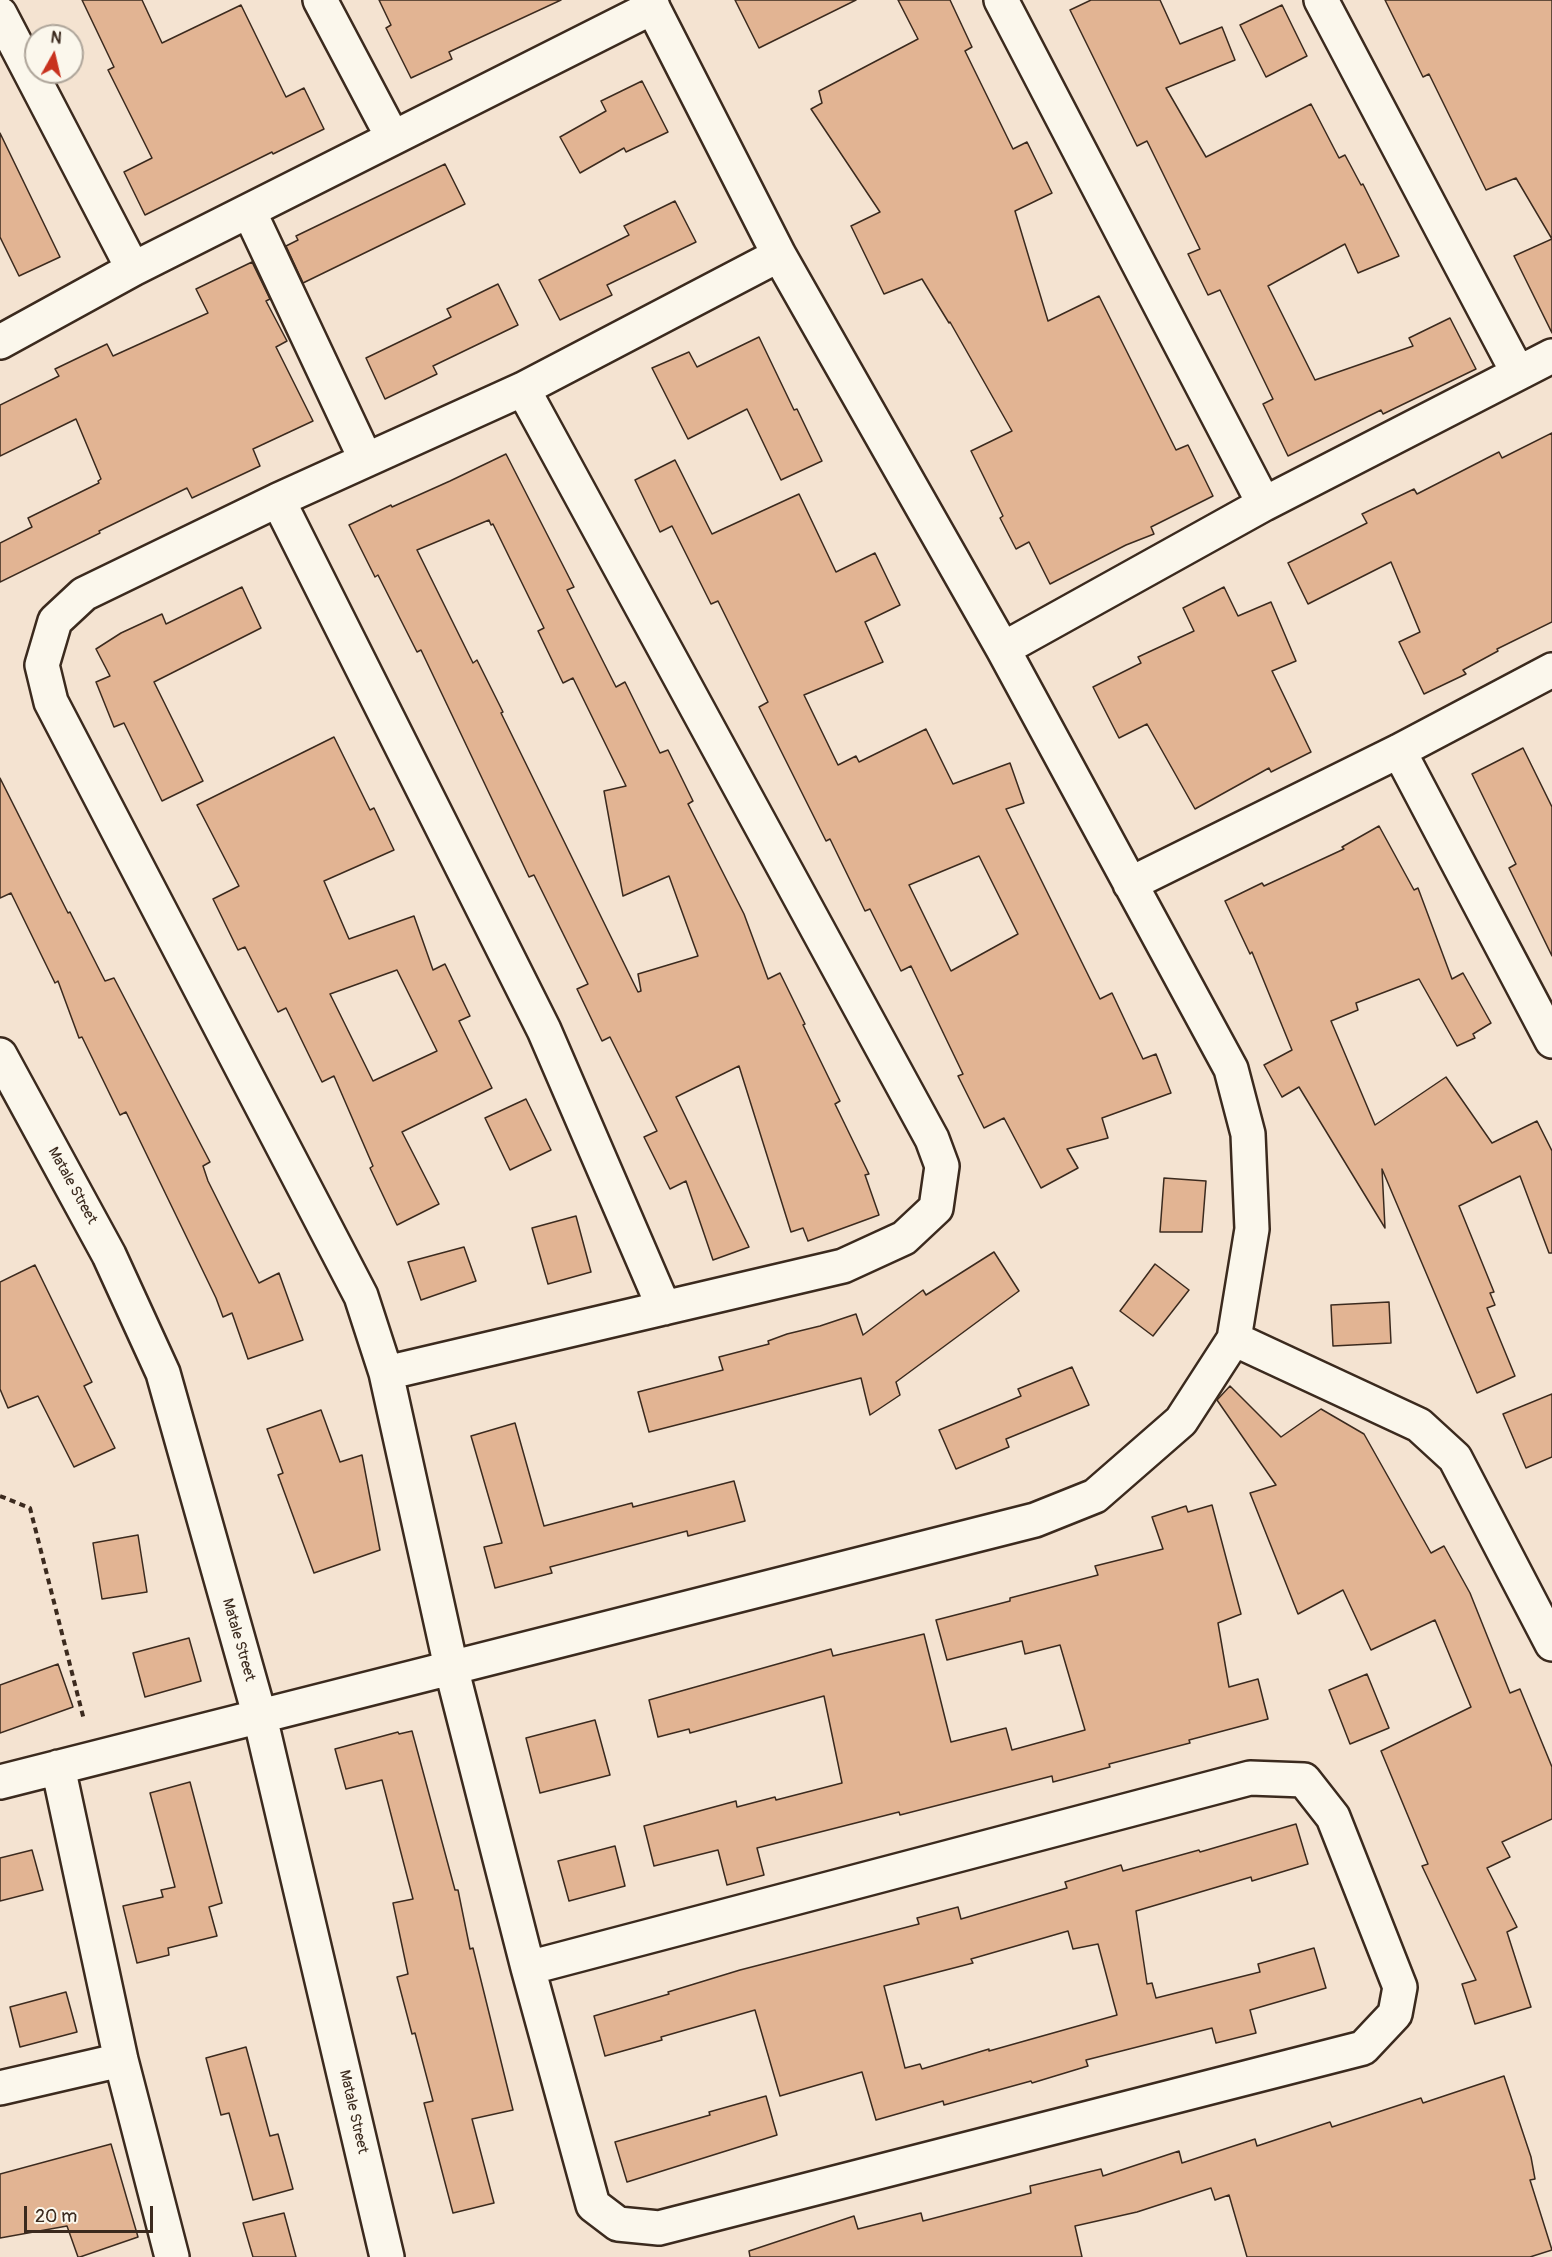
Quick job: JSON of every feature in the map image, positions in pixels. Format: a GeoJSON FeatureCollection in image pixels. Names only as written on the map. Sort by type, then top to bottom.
{"type":"FeatureCollection","features":[{"type":"Feature","properties":{"kind":"street"},"geometry":{"type":"LineString","coordinates":[[320,0],[393,138]]}},
{"type":"Feature","properties":{"kind":"street"},"geometry":{"type":"LineString","coordinates":[[1001,0],[1264,504]]}},
{"type":"Feature","properties":{"kind":"street"},"geometry":{"type":"LineString","coordinates":[[1321,0],[1518,373]]}},
{"type":"Feature","properties":{"kind":"street"},"geometry":{"type":"LineString","coordinates":[[0,342],[133,269],[393,138],[651,3],[779,255],[1003,649],[1231,1069],[1248,1134],[1251,1229],[1234,1339],[1181,1421],[1095,1496],[1035,1520],[0,1782]]}},
{"type":"Feature","properties":{"kind":"street"},"geometry":{"type":"LineString","coordinates":[[0,14],[133,269]]}},
{"type":"Feature","properties":{"kind":"street"},"geometry":{"type":"LineString","coordinates":[[249,211],[366,460]]}},
{"type":"Feature","properties":{"kind":"street"},"geometry":{"type":"LineString","coordinates":[[528,1968],[1250,1778],[1304,1780],[1333,1817],[1400,1987],[1395,2014],[1363,2048],[659,2228],[618,2224],[593,2205],[528,1968],[451,1667],[386,1373],[361,1296],[51,702],[42,665],[55,621],[84,594],[278,500],[524,388],[779,255]]}},
{"type":"Feature","properties":{"kind":"street"},"geometry":{"type":"LineString","coordinates":[[1003,649],[1264,504],[1552,357]]}},
{"type":"Feature","properties":{"kind":"street"},"geometry":{"type":"LineString","coordinates":[[386,1373],[843,1266],[904,1238],[936,1208],[942,1166],[932,1139],[524,388]]}},
{"type":"Feature","properties":{"kind":"street"},"geometry":{"type":"LineString","coordinates":[[278,500],[544,1030],[664,1308]]}},
{"type":"Feature","properties":{"kind":"street"},"geometry":{"type":"LineString","coordinates":[[1130,884],[1399,751],[1552,670]]}},
{"type":"Feature","properties":{"kind":"street"},"geometry":{"type":"LineString","coordinates":[[1399,751],[1552,1041]]}},
{"type":"Feature","properties":{"kind":"street","name":"Matale Street"},"geometry":{"type":"LineString","coordinates":[[0,1055],[110,1255],[163,1373],[260,1717],[387,2257]]}},
{"type":"Feature","properties":{"kind":"street"},"geometry":{"type":"LineString","coordinates":[[1234,1339],[1419,1425],[1455,1458],[1552,1644]]}},
{"type":"Feature","properties":{"kind":"street"},"geometry":{"type":"LineString","coordinates":[[58,1767],[121,2061],[172,2257]]}},
{"type":"Feature","properties":{"kind":"street"},"geometry":{"type":"LineString","coordinates":[[0,2088],[121,2061]]}},
{"type":"Feature","properties":{"kind":"path"},"geometry":{"type":"LineString","coordinates":[[0,1496],[30,1508],[94,1758]]}},
{"type":"Feature","properties":{"kind":"building"},"geometry":{"type":"Polygon","coordinates":[[[82,0],[142,0],[162,43],[241,5],[286,97],[304,88],[324,129],[145,215],[124,172],[152,158],[108,70],[114,67],[82,0]]]}},
{"type":"Feature","properties":{"kind":"building"},"geometry":{"type":"Polygon","coordinates":[[[379,0],[561,0],[449,52],[452,59],[411,78],[386,28],[391,25],[379,0]]]}},
{"type":"Feature","properties":{"kind":"building"},"geometry":{"type":"Polygon","coordinates":[[[735,0],[856,0],[759,48],[735,0]]]}},
{"type":"Feature","properties":{"kind":"building"},"geometry":{"type":"Polygon","coordinates":[[[898,0],[950,0],[972,47],[965,51],[1013,149],[1027,142],[1052,193],[1015,211],[1048,321],[1099,296],[1176,450],[1188,445],[1213,496],[1151,527],[1154,534],[1126,545],[1050,584],[1029,542],[1016,549],[1000,518],[1003,516],[971,451],[1012,431],[950,322],[922,279],[884,294],[851,226],[880,212],[811,109],[822,103],[819,91],[918,39],[898,0]]]}},
{"type":"Feature","properties":{"kind":"building"},"geometry":{"type":"Polygon","coordinates":[[[1091,0],[1160,0],[1180,44],[1222,27],[1235,60],[1166,88],[1206,157],[1311,104],[1339,158],[1345,155],[1361,185],[1363,184],[1399,256],[1358,273],[1345,244],[1268,286],[1315,380],[1413,346],[1409,338],[1450,318],[1476,369],[1383,414],[1381,410],[1288,456],[1263,404],[1273,399],[1220,290],[1208,295],[1188,254],[1200,249],[1147,141],[1137,146],[1070,10],[1091,0]]]}},
{"type":"Feature","properties":{"kind":"building"},"geometry":{"type":"Polygon","coordinates":[[[1385,0],[1552,0],[1552,239],[1516,178],[1486,190],[1429,74],[1423,77],[1385,0]]]}},
{"type":"Feature","properties":{"kind":"building"},"geometry":{"type":"Polygon","coordinates":[[[1282,5],[1307,56],[1266,77],[1240,25],[1282,5]]]}},
{"type":"Feature","properties":{"kind":"building"},"geometry":{"type":"Polygon","coordinates":[[[642,81],[668,132],[626,152],[624,148],[580,173],[560,137],[606,111],[601,101],[642,81]]]}},
{"type":"Feature","properties":{"kind":"building"},"geometry":{"type":"Polygon","coordinates":[[[0,133],[60,257],[19,276],[0,237],[0,133]]]}},
{"type":"Feature","properties":{"kind":"building"},"geometry":{"type":"Polygon","coordinates":[[[445,164],[465,204],[303,283],[286,246],[298,240],[296,236],[445,164]]]}},
{"type":"Feature","properties":{"kind":"building"},"geometry":{"type":"Polygon","coordinates":[[[675,201],[696,242],[607,285],[612,295],[560,320],[539,280],[629,235],[624,226],[675,201]]]}},
{"type":"Feature","properties":{"kind":"building"},"geometry":{"type":"Polygon","coordinates":[[[1552,239],[1552,333],[1514,256],[1552,239]]]}},
{"type":"Feature","properties":{"kind":"building"},"geometry":{"type":"Polygon","coordinates":[[[252,262],[270,299],[266,301],[287,341],[276,347],[313,421],[253,449],[260,466],[192,498],[187,488],[0,582],[0,543],[32,527],[28,518],[99,483],[101,479],[76,419],[0,456],[0,405],[59,376],[55,369],[107,344],[113,356],[208,313],[196,289],[252,262]]]}},
{"type":"Feature","properties":{"kind":"building"},"geometry":{"type":"Polygon","coordinates":[[[498,284],[518,325],[433,366],[437,374],[385,399],[366,358],[451,317],[447,309],[498,284]]]}},
{"type":"Feature","properties":{"kind":"building"},"geometry":{"type":"Polygon","coordinates":[[[759,337],[794,410],[797,409],[822,461],[781,480],[747,409],[688,439],[652,368],[689,352],[697,367],[759,337]]]}},
{"type":"Feature","properties":{"kind":"building"},"geometry":{"type":"Polygon","coordinates":[[[1552,433],[1552,622],[1497,649],[1498,651],[1463,670],[1466,674],[1424,694],[1399,642],[1420,632],[1391,562],[1308,604],[1288,563],[1367,523],[1362,514],[1414,489],[1417,494],[1499,452],[1502,458],[1552,433]]]}},
{"type":"Feature","properties":{"kind":"building"},"geometry":{"type":"Polygon","coordinates":[[[506,454],[574,587],[567,590],[616,687],[625,682],[660,753],[668,750],[693,801],[688,804],[744,914],[768,979],[780,973],[805,1024],[803,1025],[840,1101],[835,1104],[869,1174],[865,1175],[879,1215],[808,1241],[803,1228],[791,1232],[739,1066],[676,1097],[749,1247],[713,1260],[686,1181],[670,1189],[644,1137],[657,1131],[610,1037],[602,1041],[577,989],[588,984],[534,875],[529,877],[421,650],[417,652],[378,575],[375,577],[349,525],[506,454]],[[489,520],[417,550],[473,663],[477,660],[503,712],[501,713],[638,992],[641,991],[638,974],[698,956],[669,876],[623,896],[604,791],[626,786],[573,678],[563,683],[538,631],[544,628],[493,524],[491,525],[489,520]]]}},
{"type":"Feature","properties":{"kind":"building"},"geometry":{"type":"Polygon","coordinates":[[[675,460],[712,534],[799,494],[836,572],[875,553],[900,605],[865,622],[883,662],[804,695],[838,765],[856,756],[859,762],[926,729],[953,784],[1010,763],[1024,803],[1006,809],[1100,999],[1112,993],[1143,1059],[1156,1054],[1171,1093],[1102,1118],[1108,1138],[1067,1149],[1078,1168],[1041,1188],[1004,1118],[984,1128],[958,1076],[963,1074],[911,966],[901,971],[870,909],[865,911],[830,839],[826,841],[759,707],[768,702],[718,601],[711,604],[672,526],[660,532],[635,480],[675,460]],[[979,856],[909,885],[951,971],[1018,934],[979,856]]]}},
{"type":"Feature","properties":{"kind":"building"},"geometry":{"type":"Polygon","coordinates":[[[242,587],[261,628],[154,682],[203,781],[162,801],[124,723],[114,727],[96,682],[110,676],[96,649],[121,633],[162,614],[166,624],[242,587]]]}},
{"type":"Feature","properties":{"kind":"building"},"geometry":{"type":"Polygon","coordinates":[[[1224,587],[1238,616],[1271,602],[1296,661],[1272,671],[1311,752],[1271,772],[1269,768],[1195,809],[1147,724],[1119,738],[1093,687],[1141,663],[1138,657],[1194,631],[1183,608],[1224,587]]]}},
{"type":"Feature","properties":{"kind":"building"},"geometry":{"type":"Polygon","coordinates":[[[334,737],[370,810],[374,808],[394,850],[324,881],[349,939],[414,916],[433,970],[445,964],[470,1016],[459,1021],[492,1088],[402,1132],[439,1204],[397,1225],[370,1168],[373,1166],[334,1076],[322,1082],[286,1008],[278,1012],[245,947],[238,950],[213,899],[239,886],[197,805],[334,737]],[[397,970],[330,994],[373,1081],[437,1051],[397,970]]]}},
{"type":"Feature","properties":{"kind":"building"},"geometry":{"type":"Polygon","coordinates":[[[1523,748],[1552,807],[1552,956],[1509,868],[1516,864],[1472,774],[1523,748]]]}},
{"type":"Feature","properties":{"kind":"building"},"geometry":{"type":"Polygon","coordinates":[[[0,778],[105,981],[114,978],[210,1162],[203,1166],[208,1181],[259,1283],[279,1273],[303,1340],[248,1359],[232,1313],[223,1317],[126,1112],[120,1115],[82,1037],[79,1038],[58,981],[55,983],[11,893],[0,898],[0,778]]]}},
{"type":"Feature","properties":{"kind":"building"},"geometry":{"type":"Polygon","coordinates":[[[1379,826],[1414,890],[1418,888],[1452,979],[1463,973],[1491,1023],[1473,1034],[1475,1038],[1457,1046],[1419,979],[1356,1003],[1358,1010],[1331,1021],[1375,1125],[1446,1077],[1492,1143],[1537,1121],[1552,1151],[1552,1253],[1549,1253],[1520,1176],[1459,1206],[1494,1292],[1490,1293],[1495,1305],[1487,1308],[1515,1376],[1477,1393],[1382,1169],[1385,1228],[1299,1087],[1282,1097],[1264,1065],[1292,1050],[1252,952],[1250,954],[1225,901],[1262,883],[1264,886],[1344,849],[1342,847],[1379,826]]]}},
{"type":"Feature","properties":{"kind":"building"},"geometry":{"type":"Polygon","coordinates":[[[526,1099],[551,1150],[510,1170],[485,1118],[526,1099]]]}},
{"type":"Feature","properties":{"kind":"building"},"geometry":{"type":"Polygon","coordinates":[[[1164,1178],[1206,1181],[1202,1232],[1160,1232],[1164,1178]]]}},
{"type":"Feature","properties":{"kind":"building"},"geometry":{"type":"Polygon","coordinates":[[[576,1216],[591,1272],[548,1284],[532,1228],[576,1216]]]}},
{"type":"Feature","properties":{"kind":"building"},"geometry":{"type":"Polygon","coordinates":[[[464,1247],[476,1281],[421,1300],[408,1262],[464,1247]]]}},
{"type":"Feature","properties":{"kind":"building"},"geometry":{"type":"Polygon","coordinates":[[[994,1252],[1019,1291],[896,1382],[900,1395],[870,1415],[861,1378],[649,1432],[638,1392],[723,1370],[719,1357],[769,1344],[768,1341],[787,1334],[856,1314],[863,1335],[923,1290],[926,1295],[994,1252]]]}},
{"type":"Feature","properties":{"kind":"building"},"geometry":{"type":"Polygon","coordinates":[[[1155,1264],[1189,1290],[1153,1336],[1120,1311],[1155,1264]]]}},
{"type":"Feature","properties":{"kind":"building"},"geometry":{"type":"Polygon","coordinates":[[[35,1265],[92,1382],[84,1386],[115,1448],[74,1467],[38,1396],[8,1408],[0,1389],[0,1282],[35,1265]]]}},
{"type":"Feature","properties":{"kind":"building"},"geometry":{"type":"Polygon","coordinates":[[[1389,1302],[1391,1343],[1333,1346],[1331,1305],[1389,1302]]]}},
{"type":"Feature","properties":{"kind":"building"},"geometry":{"type":"Polygon","coordinates":[[[1072,1367],[1089,1405],[1006,1439],[1009,1447],[956,1469],[939,1430],[1021,1396],[1018,1389],[1072,1367]]]}},
{"type":"Feature","properties":{"kind":"building"},"geometry":{"type":"Polygon","coordinates":[[[1230,1386],[1281,1437],[1321,1409],[1364,1434],[1431,1553],[1444,1546],[1470,1593],[1510,1693],[1520,1689],[1552,1767],[1552,1819],[1502,1842],[1510,1857],[1487,1868],[1517,1927],[1507,1932],[1531,2007],[1475,2024],[1462,1984],[1476,1980],[1422,1866],[1428,1864],[1381,1751],[1471,1707],[1435,1620],[1371,1650],[1343,1590],[1298,1614],[1250,1493],[1276,1485],[1217,1400],[1230,1386]]]}},
{"type":"Feature","properties":{"kind":"building"},"geometry":{"type":"Polygon","coordinates":[[[1552,1394],[1552,1457],[1526,1468],[1503,1414],[1552,1394]]]}},
{"type":"Feature","properties":{"kind":"building"},"geometry":{"type":"Polygon","coordinates":[[[321,1410],[340,1462],[362,1455],[380,1550],[314,1573],[278,1475],[283,1473],[267,1429],[321,1410]]]}},
{"type":"Feature","properties":{"kind":"building"},"geometry":{"type":"Polygon","coordinates":[[[515,1423],[544,1526],[632,1503],[633,1507],[734,1481],[745,1521],[688,1536],[687,1531],[550,1567],[552,1573],[495,1588],[484,1547],[502,1543],[471,1436],[515,1423]]]}},
{"type":"Feature","properties":{"kind":"building"},"geometry":{"type":"Polygon","coordinates":[[[1212,1505],[1241,1614],[1218,1623],[1229,1687],[1258,1679],[1268,1719],[1189,1740],[1190,1743],[1109,1764],[1110,1767],[1053,1782],[1052,1776],[900,1815],[899,1812],[757,1848],[764,1875],[727,1885],[718,1850],[654,1866],[644,1826],[736,1801],[737,1807],[775,1797],[776,1800],[842,1783],[824,1696],[690,1733],[689,1729],[658,1737],[649,1700],[831,1649],[833,1656],[924,1634],[951,1742],[1006,1728],[1012,1750],[1085,1730],[1060,1645],[1025,1654],[1022,1641],[947,1660],[936,1620],[1098,1575],[1095,1566],[1163,1549],[1152,1517],[1186,1506],[1188,1512],[1212,1505]]]}},
{"type":"Feature","properties":{"kind":"building"},"geometry":{"type":"Polygon","coordinates":[[[138,1535],[147,1592],[102,1599],[93,1543],[138,1535]]]}},
{"type":"Feature","properties":{"kind":"building"},"geometry":{"type":"Polygon","coordinates":[[[189,1638],[201,1681],[145,1697],[133,1653],[189,1638]]]}},
{"type":"Feature","properties":{"kind":"building"},"geometry":{"type":"Polygon","coordinates":[[[58,1664],[73,1707],[0,1733],[0,1685],[58,1664]]]}},
{"type":"Feature","properties":{"kind":"building"},"geometry":{"type":"Polygon","coordinates":[[[1367,1674],[1389,1728],[1350,1744],[1329,1690],[1367,1674]]]}},
{"type":"Feature","properties":{"kind":"building"},"geometry":{"type":"Polygon","coordinates":[[[595,1720],[610,1775],[540,1793],[526,1738],[595,1720]]]}},
{"type":"Feature","properties":{"kind":"building"},"geometry":{"type":"Polygon","coordinates":[[[412,1731],[455,1890],[458,1890],[470,1949],[473,1948],[513,2110],[472,2119],[494,2203],[453,2213],[424,2103],[433,2101],[397,1977],[408,1974],[393,1903],[413,1899],[382,1780],[346,1789],[335,1749],[398,1732],[399,1734],[412,1731]]]}},
{"type":"Feature","properties":{"kind":"building"},"geometry":{"type":"Polygon","coordinates":[[[190,1782],[222,1903],[209,1907],[217,1936],[168,1948],[169,1955],[137,1963],[123,1906],[163,1897],[161,1890],[175,1887],[150,1793],[190,1782]]]}},
{"type":"Feature","properties":{"kind":"building"},"geometry":{"type":"Polygon","coordinates":[[[1296,1824],[1308,1864],[1252,1881],[1251,1877],[1136,1911],[1147,1984],[1152,1983],[1156,1998],[1260,1972],[1258,1964],[1314,1948],[1326,1988],[1250,2010],[1256,2033],[1216,2043],[1212,2028],[1086,2060],[1088,2066],[1032,2083],[1031,2081],[944,2105],[943,2101],[876,2120],[862,2072],[780,2096],[755,2010],[605,2056],[594,2016],[740,1970],[919,1924],[917,1918],[958,1907],[961,1919],[1067,1888],[1065,1882],[1121,1865],[1123,1871],[1199,1850],[1200,1852],[1296,1824]],[[1068,1931],[971,1959],[973,1963],[884,1986],[905,2068],[920,2064],[922,2069],[1117,2015],[1098,1944],[1073,1949],[1068,1931]]]}},
{"type":"Feature","properties":{"kind":"building"},"geometry":{"type":"Polygon","coordinates":[[[615,1846],[625,1886],[569,1901],[558,1861],[615,1846]]]}},
{"type":"Feature","properties":{"kind":"building"},"geometry":{"type":"Polygon","coordinates":[[[32,1850],[43,1890],[0,1901],[0,1858],[32,1850]]]}},
{"type":"Feature","properties":{"kind":"building"},"geometry":{"type":"Polygon","coordinates":[[[66,1992],[77,2032],[20,2047],[10,2007],[66,1992]]]}},
{"type":"Feature","properties":{"kind":"building"},"geometry":{"type":"Polygon","coordinates":[[[246,2047],[270,2136],[278,2134],[293,2189],[253,2200],[229,2113],[221,2115],[206,2058],[246,2047]]]}},
{"type":"Feature","properties":{"kind":"building"},"geometry":{"type":"Polygon","coordinates":[[[1504,2076],[1531,2157],[1535,2179],[1530,2180],[1552,2250],[1530,2257],[1247,2257],[1229,2195],[1215,2200],[1211,2188],[1137,2212],[1075,2226],[1082,2257],[750,2257],[749,2251],[854,2216],[858,2229],[921,2213],[923,2221],[1031,2193],[1030,2186],[1101,2169],[1103,2176],[1179,2151],[1182,2163],[1255,2139],[1257,2146],[1330,2122],[1332,2127],[1421,2098],[1423,2103],[1504,2076]]]}},
{"type":"Feature","properties":{"kind":"building"},"geometry":{"type":"Polygon","coordinates":[[[766,2096],[777,2135],[627,2182],[615,2142],[710,2115],[709,2112],[766,2096]]]}},
{"type":"Feature","properties":{"kind":"building"},"geometry":{"type":"Polygon","coordinates":[[[111,2144],[138,2237],[80,2257],[78,2257],[67,2226],[0,2238],[0,2174],[111,2144]]]}},
{"type":"Feature","properties":{"kind":"building"},"geometry":{"type":"Polygon","coordinates":[[[284,2213],[296,2257],[253,2257],[243,2223],[284,2213]]]}}]}
